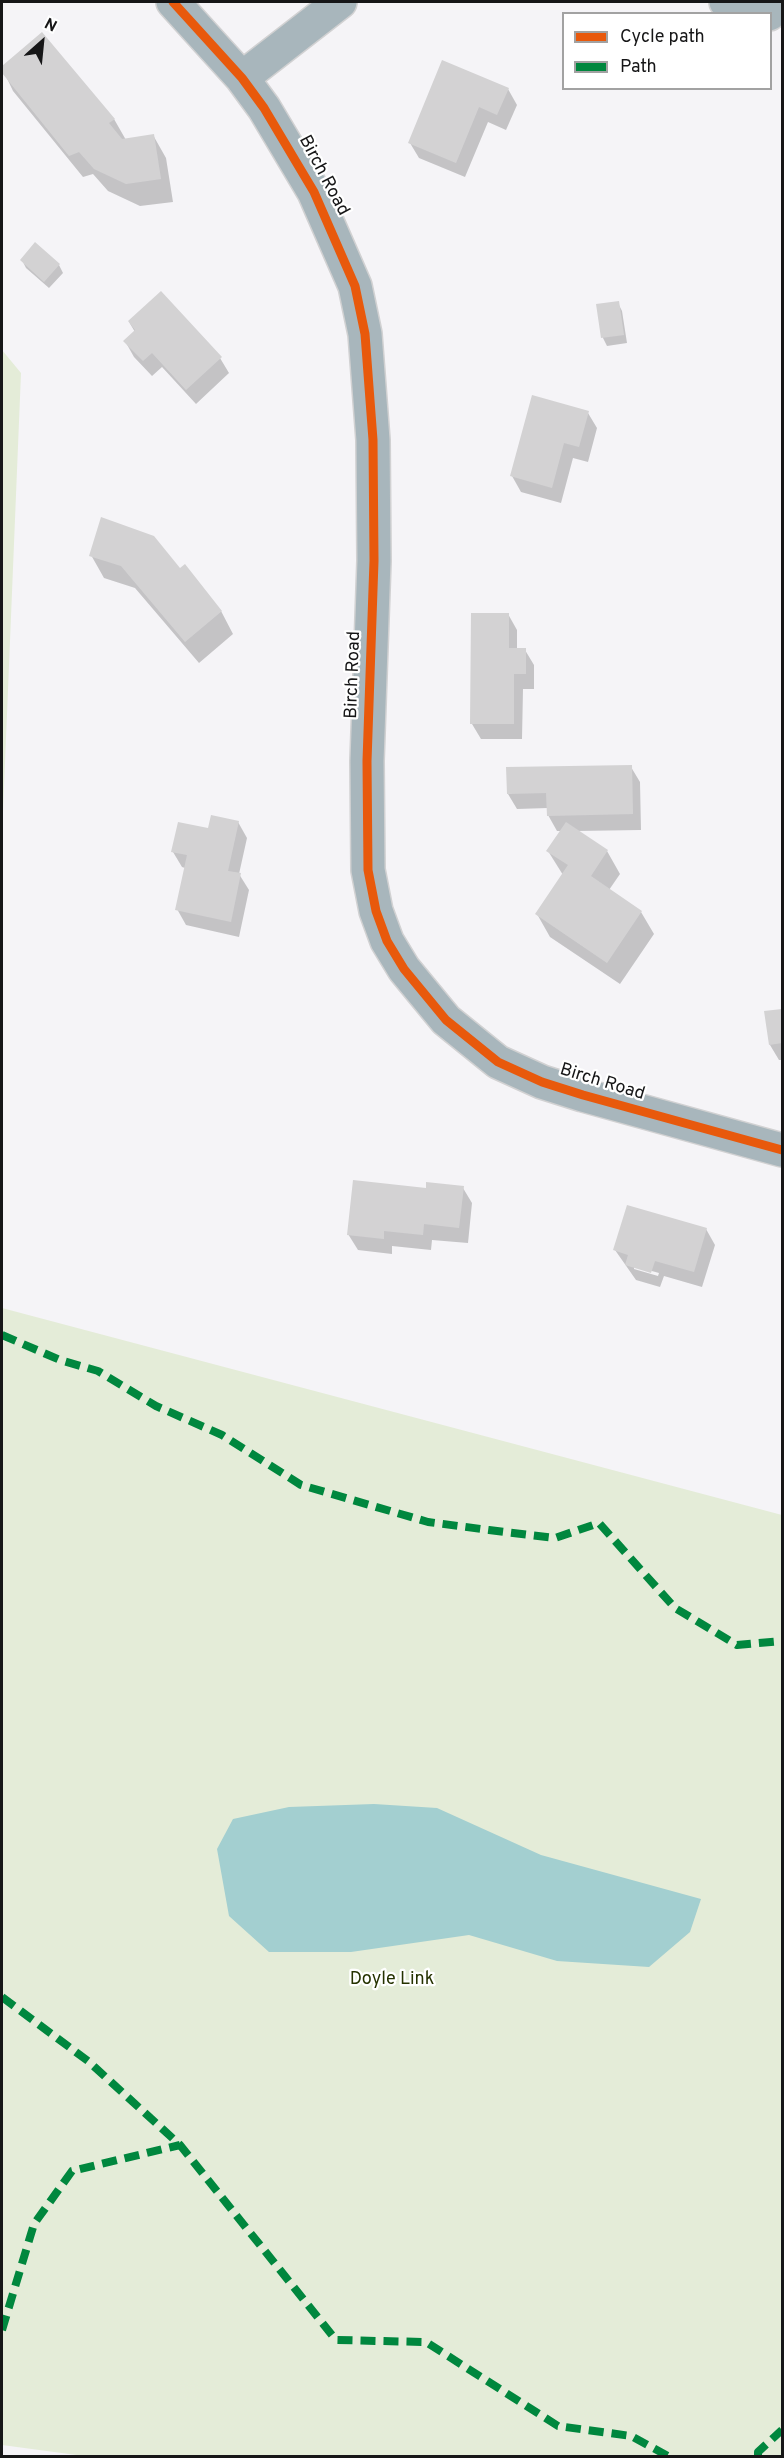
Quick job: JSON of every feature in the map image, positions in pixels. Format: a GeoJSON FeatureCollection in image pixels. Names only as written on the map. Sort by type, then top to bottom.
{"type":"FeatureCollection","features":[{"type":"Feature","properties":{"kind":"street","name":"Birch Road"},"geometry":{"type":"LineString","coordinates":[[173,2],[242,78],[283,137],[334,234],[355,286],[365,334],[373,440],[374,561],[367,761],[368,870],[376,911],[387,941],[404,969],[446,1020],[498,1062],[542,1082],[783,1150]]}},
{"type":"Feature","properties":{"kind":"street"},"geometry":{"type":"LineString","coordinates":[[242,78],[340,2]]}},
{"type":"Feature","properties":{"kind":"street"},"geometry":{"type":"LineString","coordinates":[[726,2],[763,12]]}},
{"type":"Feature","properties":{"kind":"green space"},"geometry":{"type":"Polygon","coordinates":[[[2,350],[21,373],[2,836],[2,350]]]}},
{"type":"Feature","properties":{"kind":"green space","name":"Doyle Link"},"geometry":{"type":"Polygon","coordinates":[[[2,1308],[782,1515],[782,2456],[84,2456],[2,2445],[2,1308]]]}},
{"type":"Feature","properties":{"kind":"water"},"geometry":{"type":"Polygon","coordinates":[[[374,1804],[437,1808],[541,1855],[701,1899],[690,1932],[649,1967],[557,1961],[469,1935],[351,1952],[269,1952],[229,1916],[217,1849],[233,1819],[289,1807],[374,1804]]]}},
{"type":"Feature","properties":{"kind":"building"},"geometry":{"type":"Polygon","coordinates":[[[42,32],[115,119],[109,123],[122,139],[154,134],[161,179],[126,184],[94,169],[79,152],[69,156],[2,73],[2,66],[42,32]]]}},
{"type":"Feature","properties":{"kind":"building"},"geometry":{"type":"Polygon","coordinates":[[[442,60],[509,88],[497,115],[479,107],[456,163],[408,143],[442,60]]]}},
{"type":"Feature","properties":{"kind":"building"},"geometry":{"type":"Polygon","coordinates":[[[35,242],[60,264],[44,282],[20,260],[35,242]]]}},
{"type":"Feature","properties":{"kind":"building"},"geometry":{"type":"Polygon","coordinates":[[[161,291],[222,357],[186,390],[152,353],[143,361],[123,341],[135,330],[128,321],[161,291]]]}},
{"type":"Feature","properties":{"kind":"building"},"geometry":{"type":"Polygon","coordinates":[[[619,301],[624,335],[601,338],[596,304],[619,301]]]}},
{"type":"Feature","properties":{"kind":"building"},"geometry":{"type":"Polygon","coordinates":[[[532,395],[589,411],[579,447],[564,443],[552,488],[510,476],[532,395]]]}},
{"type":"Feature","properties":{"kind":"building"},"geometry":{"type":"Polygon","coordinates":[[[101,517],[154,536],[180,568],[185,564],[222,611],[185,642],[121,566],[89,556],[101,517]]]}},
{"type":"Feature","properties":{"kind":"building"},"geometry":{"type":"Polygon","coordinates":[[[471,613],[509,613],[509,648],[526,648],[526,674],[514,674],[514,724],[470,724],[471,613]]]}},
{"type":"Feature","properties":{"kind":"building"},"geometry":{"type":"Polygon","coordinates":[[[632,765],[633,814],[547,816],[546,793],[507,794],[506,767],[632,765]]]}},
{"type":"Feature","properties":{"kind":"building"},"geometry":{"type":"Polygon","coordinates":[[[211,815],[239,821],[228,871],[241,873],[231,922],[175,910],[187,855],[171,852],[178,822],[208,828],[211,815]]]}},
{"type":"Feature","properties":{"kind":"building"},"geometry":{"type":"Polygon","coordinates":[[[566,822],[608,850],[591,876],[642,911],[607,963],[535,914],[568,865],[546,851],[566,822]]]}},
{"type":"Feature","properties":{"kind":"building"},"geometry":{"type":"Polygon","coordinates":[[[782,1009],[782,1043],[769,1045],[764,1011],[782,1009]]]}},
{"type":"Feature","properties":{"kind":"building"},"geometry":{"type":"Polygon","coordinates":[[[353,1180],[426,1188],[426,1182],[464,1186],[459,1228],[424,1224],[423,1235],[384,1231],[384,1239],[347,1235],[353,1180]]]}},
{"type":"Feature","properties":{"kind":"building"},"geometry":{"type":"Polygon","coordinates":[[[627,1205],[707,1228],[694,1272],[655,1261],[651,1273],[625,1265],[628,1255],[613,1250],[627,1205]]]}},
{"type":"Feature","properties":{"kind":"marked path"},"geometry":{"type":"LineString","coordinates":[[2,1335],[60,1360],[98,1371],[156,1406],[222,1435],[301,1485],[428,1522],[489,1530],[555,1538],[599,1523],[675,1608],[737,1645],[782,1641]]}},
{"type":"Feature","properties":{"kind":"marked path"},"geometry":{"type":"LineString","coordinates":[[2,1997],[88,2061],[180,2145],[336,2340],[426,2342],[558,2426],[631,2436],[668,2456]]}},
{"type":"Feature","properties":{"kind":"marked path"},"geometry":{"type":"LineString","coordinates":[[2,2330],[34,2224],[72,2171],[180,2145]]}},
{"type":"Feature","properties":{"kind":"marked path"},"geometry":{"type":"LineString","coordinates":[[758,2456],[758,2452],[782,2430]]}},
{"type":"Feature","properties":{"kind":"cycle path"},"geometry":{"type":"LineString","coordinates":[[173,2],[242,78],[264,108],[314,192],[355,286],[365,334],[373,440],[374,561],[367,761],[368,870],[376,911],[387,941],[404,969],[446,1020],[498,1062],[542,1082],[583,1095],[782,1150]]}}]}
